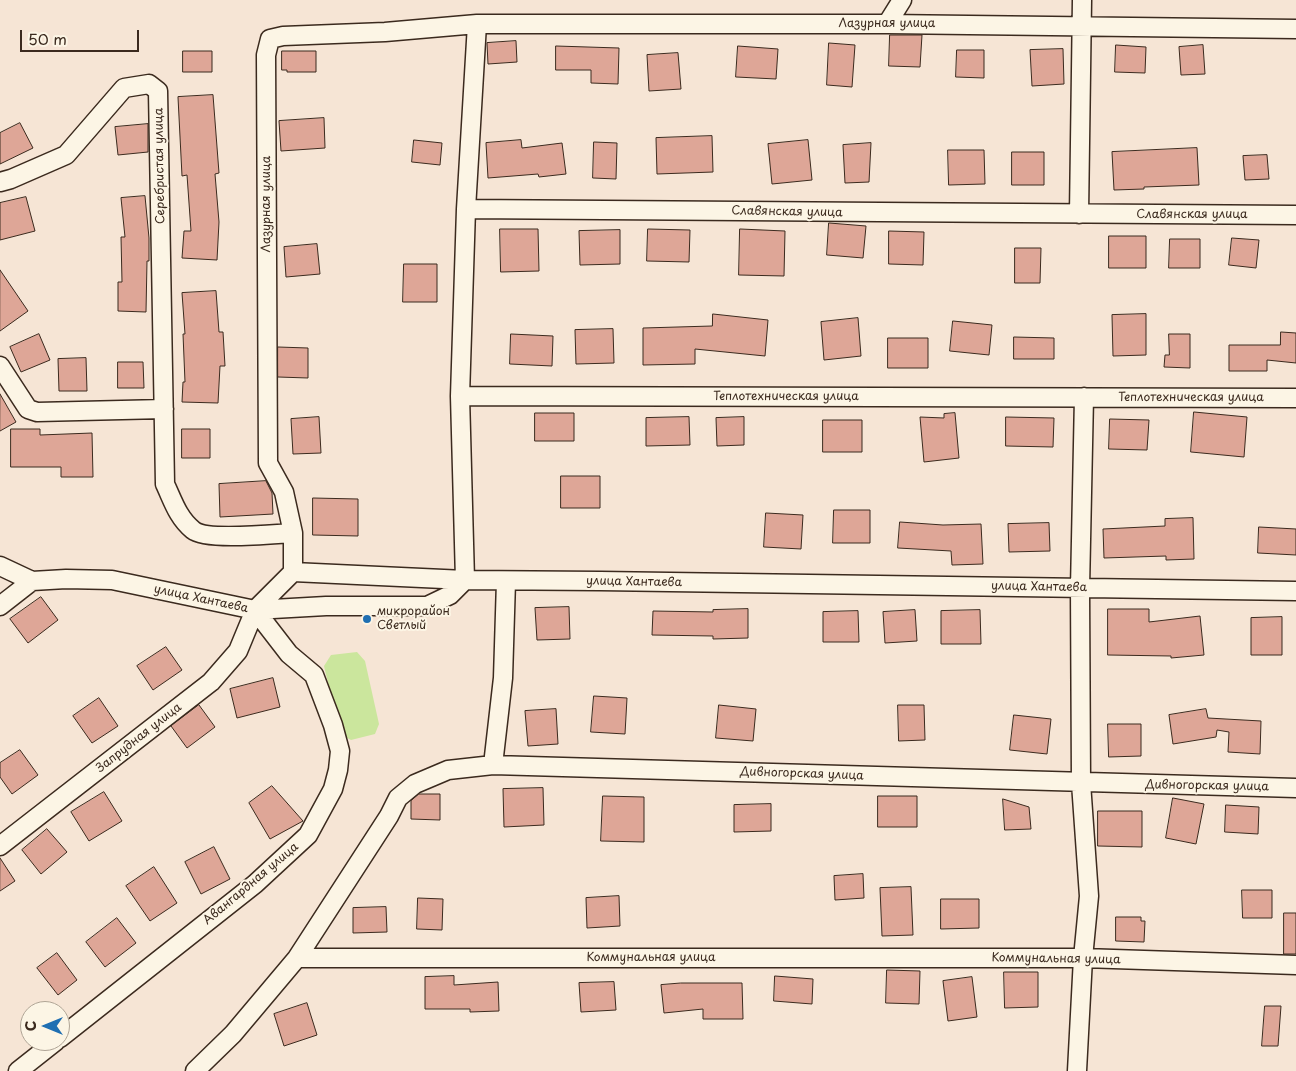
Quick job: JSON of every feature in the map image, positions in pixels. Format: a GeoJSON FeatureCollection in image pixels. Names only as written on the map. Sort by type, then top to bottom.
{"type":"FeatureCollection","features":[{"type":"Feature","properties":{"kind":"street"},"geometry":{"type":"LineString","coordinates":[[887,24],[902,0]]}},
{"type":"Feature","properties":{"kind":"street"},"geometry":{"type":"LineString","coordinates":[[1079,214],[1080,26],[1082,0]]}},
{"type":"Feature","properties":{"kind":"street"},"geometry":{"type":"LineString","coordinates":[[255,610],[326,606],[427,606],[450,595],[465,580],[460,396],[466,209],[477,24]]}},
{"type":"Feature","properties":{"kind":"street","name":"Лазурная улица"},"geometry":{"type":"LineString","coordinates":[[293,572],[293,533],[284,492],[268,463],[266,55],[270,39],[283,36],[385,32],[477,24],[887,24],[1296,28]]}},
{"type":"Feature","properties":{"kind":"street","name":"Серебристая улица"},"geometry":{"type":"LineString","coordinates":[[0,182],[66,155],[124,88],[149,84],[158,92],[165,484],[178,513],[194,532],[212,536],[293,533]]}},
{"type":"Feature","properties":{"kind":"street","name":"Славянская улица"},"geometry":{"type":"LineString","coordinates":[[466,209],[1296,216]]}},
{"type":"Feature","properties":{"kind":"street"},"geometry":{"type":"LineString","coordinates":[[0,366],[28,409],[38,412],[164,409]]}},
{"type":"Feature","properties":{"kind":"street","name":"Теплотехническая улица"},"geometry":{"type":"LineString","coordinates":[[460,396],[1296,398]]}},
{"type":"Feature","properties":{"kind":"street"},"geometry":{"type":"LineString","coordinates":[[1077,1071],[1083,958],[1089,896],[1081,783],[1080,588],[1084,397]]}},
{"type":"Feature","properties":{"kind":"street"},"geometry":{"type":"LineString","coordinates":[[0,566],[32,581],[0,606]]}},
{"type":"Feature","properties":{"kind":"street","name":"улица Хантаева"},"geometry":{"type":"LineString","coordinates":[[32,581],[66,579],[112,580],[255,610],[293,572],[506,581],[1296,591]]}},
{"type":"Feature","properties":{"kind":"street"},"geometry":{"type":"LineString","coordinates":[[195,1071],[233,1034],[297,958],[398,798],[415,784],[448,770],[493,766],[503,678],[506,581]]}},
{"type":"Feature","properties":{"kind":"street","name":"Запрудная улица"},"geometry":{"type":"LineString","coordinates":[[0,846],[211,682],[238,652],[255,610]]}},
{"type":"Feature","properties":{"kind":"street","name":"Авангардная улица"},"geometry":{"type":"LineString","coordinates":[[70,1030],[255,884],[308,835],[333,789],[340,751],[333,725],[314,675],[289,654],[255,610]]}},
{"type":"Feature","properties":{"kind":"street","name":"Дивногорская улица"},"geometry":{"type":"LineString","coordinates":[[493,766],[1296,788]]}},
{"type":"Feature","properties":{"kind":"street","name":"Коммунальная улица"},"geometry":{"type":"LineString","coordinates":[[297,958],[1083,958],[1296,965]]}},
{"type":"Feature","properties":{"kind":"street"},"geometry":{"type":"LineString","coordinates":[[18,1071],[43,1051]]}},
{"type":"Feature","properties":{"kind":"green space"},"geometry":{"type":"Polygon","coordinates":[[[357,652],[365,661],[379,724],[375,734],[351,740],[340,734],[324,666],[331,655],[357,652]]]}},
{"type":"Feature","properties":{"kind":"building"},"geometry":{"type":"Polygon","coordinates":[[[890,35],[922,35],[920,67],[889,66],[890,35]]]}},
{"type":"Feature","properties":{"kind":"building"},"geometry":{"type":"Polygon","coordinates":[[[516,41],[517,62],[488,64],[487,43],[516,41]]]}},
{"type":"Feature","properties":{"kind":"building"},"geometry":{"type":"Polygon","coordinates":[[[829,43],[855,45],[852,87],[827,85],[829,43]]]}},
{"type":"Feature","properties":{"kind":"building"},"geometry":{"type":"Polygon","coordinates":[[[1116,45],[1146,47],[1145,73],[1115,72],[1116,45]]]}},
{"type":"Feature","properties":{"kind":"building"},"geometry":{"type":"Polygon","coordinates":[[[1203,45],[1205,74],[1181,75],[1179,47],[1203,45]]]}},
{"type":"Feature","properties":{"kind":"building"},"geometry":{"type":"Polygon","coordinates":[[[556,46],[619,48],[618,84],[591,83],[591,70],[556,70],[556,46]]]}},
{"type":"Feature","properties":{"kind":"building"},"geometry":{"type":"Polygon","coordinates":[[[738,46],[778,49],[776,79],[736,77],[738,46]]]}},
{"type":"Feature","properties":{"kind":"building"},"geometry":{"type":"Polygon","coordinates":[[[1063,49],[1064,84],[1032,86],[1030,50],[1063,49]]]}},
{"type":"Feature","properties":{"kind":"building"},"geometry":{"type":"Polygon","coordinates":[[[957,50],[984,50],[984,78],[956,77],[957,50]]]}},
{"type":"Feature","properties":{"kind":"building"},"geometry":{"type":"Polygon","coordinates":[[[183,51],[212,51],[212,72],[183,72],[183,51]]]}},
{"type":"Feature","properties":{"kind":"building"},"geometry":{"type":"Polygon","coordinates":[[[282,51],[316,51],[316,72],[287,72],[287,70],[282,70],[282,51]]]}},
{"type":"Feature","properties":{"kind":"building"},"geometry":{"type":"Polygon","coordinates":[[[678,53],[681,89],[649,91],[647,55],[678,53]]]}},
{"type":"Feature","properties":{"kind":"building"},"geometry":{"type":"Polygon","coordinates":[[[213,95],[219,173],[215,174],[219,222],[217,260],[182,258],[184,231],[191,231],[187,175],[182,176],[178,97],[213,95]]]}},
{"type":"Feature","properties":{"kind":"building"},"geometry":{"type":"Polygon","coordinates":[[[324,118],[325,148],[281,151],[279,121],[324,118]]]}},
{"type":"Feature","properties":{"kind":"building"},"geometry":{"type":"Polygon","coordinates":[[[20,123],[33,148],[0,164],[0,133],[20,123]]]}},
{"type":"Feature","properties":{"kind":"building"},"geometry":{"type":"Polygon","coordinates":[[[148,124],[148,152],[118,155],[115,127],[148,124]]]}},
{"type":"Feature","properties":{"kind":"building"},"geometry":{"type":"Polygon","coordinates":[[[712,136],[713,172],[657,174],[656,138],[712,136]]]}},
{"type":"Feature","properties":{"kind":"building"},"geometry":{"type":"Polygon","coordinates":[[[414,140],[442,143],[440,165],[412,162],[414,140]]]}},
{"type":"Feature","properties":{"kind":"building"},"geometry":{"type":"Polygon","coordinates":[[[521,140],[522,148],[562,143],[566,174],[539,177],[538,174],[488,178],[486,143],[521,140]]]}},
{"type":"Feature","properties":{"kind":"building"},"geometry":{"type":"Polygon","coordinates":[[[808,140],[812,180],[772,184],[768,144],[808,140]]]}},
{"type":"Feature","properties":{"kind":"building"},"geometry":{"type":"Polygon","coordinates":[[[594,142],[617,143],[616,179],[593,178],[594,142]]]}},
{"type":"Feature","properties":{"kind":"building"},"geometry":{"type":"Polygon","coordinates":[[[871,143],[869,182],[845,183],[843,145],[871,143]]]}},
{"type":"Feature","properties":{"kind":"building"},"geometry":{"type":"Polygon","coordinates":[[[1197,148],[1199,185],[1114,190],[1112,152],[1197,148]]]}},
{"type":"Feature","properties":{"kind":"building"},"geometry":{"type":"Polygon","coordinates":[[[948,150],[984,150],[985,184],[949,185],[948,150]]]}},
{"type":"Feature","properties":{"kind":"building"},"geometry":{"type":"Polygon","coordinates":[[[1012,152],[1044,152],[1044,185],[1012,185],[1012,152]]]}},
{"type":"Feature","properties":{"kind":"building"},"geometry":{"type":"Polygon","coordinates":[[[1267,155],[1269,179],[1245,180],[1243,156],[1267,155]]]}},
{"type":"Feature","properties":{"kind":"building"},"geometry":{"type":"Polygon","coordinates":[[[145,196],[149,238],[146,312],[118,311],[118,282],[122,282],[121,237],[125,237],[121,198],[145,196]]]}},
{"type":"Feature","properties":{"kind":"building"},"geometry":{"type":"Polygon","coordinates":[[[26,197],[35,231],[0,240],[0,203],[26,197]]]}},
{"type":"Feature","properties":{"kind":"building"},"geometry":{"type":"Polygon","coordinates":[[[829,223],[866,226],[863,258],[827,255],[829,223]]]}},
{"type":"Feature","properties":{"kind":"building"},"geometry":{"type":"Polygon","coordinates":[[[500,229],[538,229],[539,271],[501,272],[500,229]]]}},
{"type":"Feature","properties":{"kind":"building"},"geometry":{"type":"Polygon","coordinates":[[[648,229],[690,230],[689,262],[647,261],[648,229]]]}},
{"type":"Feature","properties":{"kind":"building"},"geometry":{"type":"Polygon","coordinates":[[[740,229],[785,231],[784,276],[739,275],[740,229]]]}},
{"type":"Feature","properties":{"kind":"building"},"geometry":{"type":"Polygon","coordinates":[[[620,230],[620,264],[580,265],[579,231],[620,230]]]}},
{"type":"Feature","properties":{"kind":"building"},"geometry":{"type":"Polygon","coordinates":[[[889,231],[924,232],[923,265],[889,264],[889,231]]]}},
{"type":"Feature","properties":{"kind":"building"},"geometry":{"type":"Polygon","coordinates":[[[1109,236],[1146,236],[1146,268],[1109,268],[1109,236]]]}},
{"type":"Feature","properties":{"kind":"building"},"geometry":{"type":"Polygon","coordinates":[[[1232,238],[1259,240],[1256,268],[1229,265],[1232,238]]]}},
{"type":"Feature","properties":{"kind":"building"},"geometry":{"type":"Polygon","coordinates":[[[1170,239],[1200,239],[1200,268],[1169,268],[1170,239]]]}},
{"type":"Feature","properties":{"kind":"building"},"geometry":{"type":"Polygon","coordinates":[[[317,244],[320,274],[286,277],[284,247],[317,244]]]}},
{"type":"Feature","properties":{"kind":"building"},"geometry":{"type":"Polygon","coordinates":[[[1015,248],[1041,248],[1040,283],[1015,283],[1015,248]]]}},
{"type":"Feature","properties":{"kind":"building"},"geometry":{"type":"Polygon","coordinates":[[[404,264],[437,264],[437,302],[403,302],[404,264]]]}},
{"type":"Feature","properties":{"kind":"building"},"geometry":{"type":"Polygon","coordinates":[[[0,270],[28,311],[0,331],[0,270]]]}},
{"type":"Feature","properties":{"kind":"building"},"geometry":{"type":"Polygon","coordinates":[[[216,291],[219,332],[223,332],[225,366],[220,366],[218,403],[182,402],[183,382],[185,382],[183,334],[185,334],[182,293],[216,291]]]}},
{"type":"Feature","properties":{"kind":"building"},"geometry":{"type":"Polygon","coordinates":[[[713,314],[768,320],[765,356],[695,349],[695,364],[643,365],[643,328],[712,326],[713,314]]]}},
{"type":"Feature","properties":{"kind":"building"},"geometry":{"type":"Polygon","coordinates":[[[1146,314],[1146,355],[1113,356],[1112,315],[1146,314]]]}},
{"type":"Feature","properties":{"kind":"building"},"geometry":{"type":"Polygon","coordinates":[[[858,318],[861,356],[824,360],[821,322],[858,318]]]}},
{"type":"Feature","properties":{"kind":"building"},"geometry":{"type":"Polygon","coordinates":[[[953,321],[992,325],[989,355],[950,351],[953,321]]]}},
{"type":"Feature","properties":{"kind":"building"},"geometry":{"type":"Polygon","coordinates":[[[613,329],[614,363],[576,364],[575,330],[613,329]]]}},
{"type":"Feature","properties":{"kind":"building"},"geometry":{"type":"Polygon","coordinates":[[[1281,332],[1296,333],[1296,363],[1267,360],[1267,371],[1229,371],[1229,345],[1280,345],[1281,332]]]}},
{"type":"Feature","properties":{"kind":"building"},"geometry":{"type":"Polygon","coordinates":[[[39,334],[50,360],[21,372],[10,347],[39,334]]]}},
{"type":"Feature","properties":{"kind":"building"},"geometry":{"type":"Polygon","coordinates":[[[511,334],[553,336],[552,366],[510,364],[511,334]]]}},
{"type":"Feature","properties":{"kind":"building"},"geometry":{"type":"Polygon","coordinates":[[[1169,334],[1190,334],[1190,368],[1164,367],[1165,355],[1169,355],[1169,334]]]}},
{"type":"Feature","properties":{"kind":"building"},"geometry":{"type":"Polygon","coordinates":[[[1014,337],[1054,338],[1054,359],[1014,359],[1014,337]]]}},
{"type":"Feature","properties":{"kind":"building"},"geometry":{"type":"Polygon","coordinates":[[[888,338],[928,338],[928,368],[888,368],[888,338]]]}},
{"type":"Feature","properties":{"kind":"building"},"geometry":{"type":"Polygon","coordinates":[[[278,347],[308,348],[308,378],[278,377],[278,347]]]}},
{"type":"Feature","properties":{"kind":"building"},"geometry":{"type":"Polygon","coordinates":[[[86,358],[87,391],[59,391],[58,359],[86,358]]]}},
{"type":"Feature","properties":{"kind":"building"},"geometry":{"type":"Polygon","coordinates":[[[118,362],[143,362],[144,388],[118,388],[118,362]]]}},
{"type":"Feature","properties":{"kind":"building"},"geometry":{"type":"Polygon","coordinates":[[[0,394],[16,422],[0,431],[0,394]]]}},
{"type":"Feature","properties":{"kind":"building"},"geometry":{"type":"Polygon","coordinates":[[[1194,412],[1247,417],[1244,457],[1191,452],[1194,412]]]}},
{"type":"Feature","properties":{"kind":"building"},"geometry":{"type":"Polygon","coordinates":[[[535,413],[574,413],[574,441],[535,441],[535,413]]]}},
{"type":"Feature","properties":{"kind":"building"},"geometry":{"type":"Polygon","coordinates":[[[955,413],[959,458],[924,462],[920,417],[944,418],[944,414],[955,413]]]}},
{"type":"Feature","properties":{"kind":"building"},"geometry":{"type":"Polygon","coordinates":[[[319,417],[321,453],[293,454],[291,419],[319,417]]]}},
{"type":"Feature","properties":{"kind":"building"},"geometry":{"type":"Polygon","coordinates":[[[689,417],[690,445],[646,446],[646,418],[689,417]]]}},
{"type":"Feature","properties":{"kind":"building"},"geometry":{"type":"Polygon","coordinates":[[[744,417],[744,445],[717,446],[716,418],[744,417]]]}},
{"type":"Feature","properties":{"kind":"building"},"geometry":{"type":"Polygon","coordinates":[[[1006,417],[1054,418],[1053,447],[1006,446],[1006,417]]]}},
{"type":"Feature","properties":{"kind":"building"},"geometry":{"type":"Polygon","coordinates":[[[1110,419],[1149,420],[1147,450],[1109,449],[1110,419]]]}},
{"type":"Feature","properties":{"kind":"building"},"geometry":{"type":"Polygon","coordinates":[[[823,420],[862,420],[862,452],[823,452],[823,420]]]}},
{"type":"Feature","properties":{"kind":"building"},"geometry":{"type":"Polygon","coordinates":[[[11,429],[40,429],[40,435],[92,433],[93,477],[61,477],[61,467],[11,467],[11,429]]]}},
{"type":"Feature","properties":{"kind":"building"},"geometry":{"type":"Polygon","coordinates":[[[182,429],[210,429],[210,458],[182,458],[182,429]]]}},
{"type":"Feature","properties":{"kind":"building"},"geometry":{"type":"Polygon","coordinates":[[[561,476],[600,476],[600,508],[561,508],[561,476]]]}},
{"type":"Feature","properties":{"kind":"building"},"geometry":{"type":"Polygon","coordinates":[[[266,481],[272,493],[273,514],[220,517],[219,484],[266,481]]]}},
{"type":"Feature","properties":{"kind":"building"},"geometry":{"type":"Polygon","coordinates":[[[313,498],[358,499],[358,536],[313,535],[313,498]]]}},
{"type":"Feature","properties":{"kind":"building"},"geometry":{"type":"Polygon","coordinates":[[[834,510],[870,510],[870,543],[833,543],[834,510]]]}},
{"type":"Feature","properties":{"kind":"building"},"geometry":{"type":"Polygon","coordinates":[[[766,513],[803,515],[801,549],[764,547],[766,513]]]}},
{"type":"Feature","properties":{"kind":"building"},"geometry":{"type":"Polygon","coordinates":[[[1193,518],[1194,559],[1166,560],[1166,556],[1104,558],[1103,529],[1165,526],[1165,519],[1193,518]]]}},
{"type":"Feature","properties":{"kind":"building"},"geometry":{"type":"Polygon","coordinates":[[[900,522],[943,525],[981,524],[983,564],[952,565],[951,551],[898,548],[900,522]]]}},
{"type":"Feature","properties":{"kind":"building"},"geometry":{"type":"Polygon","coordinates":[[[1049,523],[1050,551],[1009,552],[1008,524],[1049,523]]]}},
{"type":"Feature","properties":{"kind":"building"},"geometry":{"type":"Polygon","coordinates":[[[1259,527],[1296,529],[1296,555],[1258,553],[1259,527]]]}},
{"type":"Feature","properties":{"kind":"building"},"geometry":{"type":"Polygon","coordinates":[[[41,597],[58,620],[28,643],[10,619],[41,597]]]}},
{"type":"Feature","properties":{"kind":"building"},"geometry":{"type":"Polygon","coordinates":[[[569,607],[570,639],[537,640],[535,608],[569,607]]]}},
{"type":"Feature","properties":{"kind":"building"},"geometry":{"type":"Polygon","coordinates":[[[748,609],[748,638],[713,639],[713,636],[652,635],[653,611],[713,612],[713,610],[748,609]]]}},
{"type":"Feature","properties":{"kind":"building"},"geometry":{"type":"Polygon","coordinates":[[[1108,609],[1149,609],[1149,622],[1200,616],[1204,655],[1171,658],[1171,656],[1108,655],[1108,609]]]}},
{"type":"Feature","properties":{"kind":"building"},"geometry":{"type":"Polygon","coordinates":[[[915,610],[917,641],[885,643],[883,612],[915,610]]]}},
{"type":"Feature","properties":{"kind":"building"},"geometry":{"type":"Polygon","coordinates":[[[980,610],[981,644],[941,644],[941,611],[980,610]]]}},
{"type":"Feature","properties":{"kind":"building"},"geometry":{"type":"Polygon","coordinates":[[[858,611],[859,642],[823,642],[823,612],[858,611]]]}},
{"type":"Feature","properties":{"kind":"building"},"geometry":{"type":"Polygon","coordinates":[[[1282,617],[1282,655],[1251,655],[1251,618],[1282,617]]]}},
{"type":"Feature","properties":{"kind":"building"},"geometry":{"type":"Polygon","coordinates":[[[166,647],[182,670],[153,690],[137,666],[166,647]]]}},
{"type":"Feature","properties":{"kind":"building"},"geometry":{"type":"Polygon","coordinates":[[[273,678],[280,707],[237,718],[230,689],[273,678]]]}},
{"type":"Feature","properties":{"kind":"building"},"geometry":{"type":"Polygon","coordinates":[[[594,696],[627,698],[625,734],[591,732],[594,696]]]}},
{"type":"Feature","properties":{"kind":"building"},"geometry":{"type":"Polygon","coordinates":[[[99,698],[118,726],[92,743],[73,716],[99,698]]]}},
{"type":"Feature","properties":{"kind":"building"},"geometry":{"type":"Polygon","coordinates":[[[199,705],[215,727],[187,748],[171,726],[199,705]]]}},
{"type":"Feature","properties":{"kind":"building"},"geometry":{"type":"Polygon","coordinates":[[[719,705],[756,709],[753,741],[716,738],[719,705]]]}},
{"type":"Feature","properties":{"kind":"building"},"geometry":{"type":"Polygon","coordinates":[[[898,705],[924,705],[925,740],[899,741],[898,705]]]}},
{"type":"Feature","properties":{"kind":"building"},"geometry":{"type":"Polygon","coordinates":[[[556,709],[558,744],[528,746],[525,711],[556,709]]]}},
{"type":"Feature","properties":{"kind":"building"},"geometry":{"type":"Polygon","coordinates":[[[1206,709],[1208,718],[1261,721],[1260,754],[1228,752],[1229,732],[1217,730],[1216,737],[1173,744],[1169,715],[1206,709]]]}},
{"type":"Feature","properties":{"kind":"building"},"geometry":{"type":"Polygon","coordinates":[[[1014,715],[1051,719],[1047,754],[1010,750],[1014,715]]]}},
{"type":"Feature","properties":{"kind":"building"},"geometry":{"type":"Polygon","coordinates":[[[1108,724],[1141,724],[1141,756],[1109,757],[1108,724]]]}},
{"type":"Feature","properties":{"kind":"building"},"geometry":{"type":"Polygon","coordinates":[[[20,750],[38,775],[12,794],[0,777],[0,763],[20,750]]]}},
{"type":"Feature","properties":{"kind":"building"},"geometry":{"type":"Polygon","coordinates":[[[272,786],[303,821],[270,839],[249,803],[272,786]]]}},
{"type":"Feature","properties":{"kind":"building"},"geometry":{"type":"Polygon","coordinates":[[[543,788],[544,825],[504,827],[503,789],[543,788]]]}},
{"type":"Feature","properties":{"kind":"building"},"geometry":{"type":"Polygon","coordinates":[[[104,792],[122,821],[89,841],[71,812],[104,792]]]}},
{"type":"Feature","properties":{"kind":"building"},"geometry":{"type":"Polygon","coordinates":[[[419,794],[440,794],[440,820],[411,819],[411,801],[419,794]]]}},
{"type":"Feature","properties":{"kind":"building"},"geometry":{"type":"Polygon","coordinates":[[[603,796],[644,797],[644,842],[601,841],[603,796]]]}},
{"type":"Feature","properties":{"kind":"building"},"geometry":{"type":"Polygon","coordinates":[[[878,796],[917,796],[917,827],[878,827],[878,796]]]}},
{"type":"Feature","properties":{"kind":"building"},"geometry":{"type":"Polygon","coordinates":[[[1173,798],[1204,804],[1196,844],[1166,838],[1173,798]]]}},
{"type":"Feature","properties":{"kind":"building"},"geometry":{"type":"Polygon","coordinates":[[[1003,799],[1029,807],[1031,829],[1005,830],[1003,799]]]}},
{"type":"Feature","properties":{"kind":"building"},"geometry":{"type":"Polygon","coordinates":[[[771,804],[771,831],[734,832],[734,805],[771,804]]]}},
{"type":"Feature","properties":{"kind":"building"},"geometry":{"type":"Polygon","coordinates":[[[1226,805],[1259,807],[1258,834],[1225,832],[1226,805]]]}},
{"type":"Feature","properties":{"kind":"building"},"geometry":{"type":"Polygon","coordinates":[[[1098,811],[1142,811],[1142,847],[1098,846],[1098,811]]]}},
{"type":"Feature","properties":{"kind":"building"},"geometry":{"type":"Polygon","coordinates":[[[47,829],[67,852],[41,874],[22,850],[47,829]]]}},
{"type":"Feature","properties":{"kind":"building"},"geometry":{"type":"Polygon","coordinates":[[[214,847],[230,879],[201,894],[185,862],[214,847]]]}},
{"type":"Feature","properties":{"kind":"building"},"geometry":{"type":"Polygon","coordinates":[[[0,858],[15,881],[0,891],[0,858]]]}},
{"type":"Feature","properties":{"kind":"building"},"geometry":{"type":"Polygon","coordinates":[[[154,867],[177,903],[150,921],[126,886],[154,867]]]}},
{"type":"Feature","properties":{"kind":"building"},"geometry":{"type":"Polygon","coordinates":[[[863,874],[864,898],[835,900],[834,876],[863,874]]]}},
{"type":"Feature","properties":{"kind":"building"},"geometry":{"type":"Polygon","coordinates":[[[911,887],[913,935],[882,936],[880,888],[911,887]]]}},
{"type":"Feature","properties":{"kind":"building"},"geometry":{"type":"Polygon","coordinates":[[[1242,890],[1272,890],[1272,918],[1243,918],[1242,890]]]}},
{"type":"Feature","properties":{"kind":"building"},"geometry":{"type":"Polygon","coordinates":[[[619,896],[620,926],[587,928],[586,898],[619,896]]]}},
{"type":"Feature","properties":{"kind":"building"},"geometry":{"type":"Polygon","coordinates":[[[418,898],[443,899],[442,930],[417,929],[418,898]]]}},
{"type":"Feature","properties":{"kind":"building"},"geometry":{"type":"Polygon","coordinates":[[[941,899],[979,899],[979,928],[941,929],[941,899]]]}},
{"type":"Feature","properties":{"kind":"building"},"geometry":{"type":"Polygon","coordinates":[[[386,907],[387,932],[353,933],[353,908],[386,907]]]}},
{"type":"Feature","properties":{"kind":"building"},"geometry":{"type":"Polygon","coordinates":[[[1284,913],[1296,913],[1296,954],[1284,954],[1284,913]]]}},
{"type":"Feature","properties":{"kind":"building"},"geometry":{"type":"Polygon","coordinates":[[[1116,917],[1141,917],[1141,921],[1145,921],[1144,942],[1116,941],[1116,917]]]}},
{"type":"Feature","properties":{"kind":"building"},"geometry":{"type":"Polygon","coordinates":[[[117,918],[136,943],[105,967],[86,942],[117,918]]]}},
{"type":"Feature","properties":{"kind":"building"},"geometry":{"type":"Polygon","coordinates":[[[57,953],[77,980],[58,995],[37,968],[57,953]]]}},
{"type":"Feature","properties":{"kind":"building"},"geometry":{"type":"Polygon","coordinates":[[[887,970],[920,971],[919,1004],[886,1003],[887,970]]]}},
{"type":"Feature","properties":{"kind":"building"},"geometry":{"type":"Polygon","coordinates":[[[1004,972],[1038,972],[1038,1007],[1005,1008],[1004,972]]]}},
{"type":"Feature","properties":{"kind":"building"},"geometry":{"type":"Polygon","coordinates":[[[454,976],[454,985],[498,982],[499,1011],[470,1012],[470,1009],[425,1009],[425,977],[454,976]]]}},
{"type":"Feature","properties":{"kind":"building"},"geometry":{"type":"Polygon","coordinates":[[[775,976],[813,979],[812,1004],[774,1001],[775,976]]]}},
{"type":"Feature","properties":{"kind":"building"},"geometry":{"type":"Polygon","coordinates":[[[972,977],[977,1017],[948,1021],[943,981],[972,977]]]}},
{"type":"Feature","properties":{"kind":"building"},"geometry":{"type":"Polygon","coordinates":[[[614,982],[616,1010],[581,1012],[579,983],[614,982]]]}},
{"type":"Feature","properties":{"kind":"building"},"geometry":{"type":"Polygon","coordinates":[[[681,983],[742,983],[743,1019],[703,1019],[703,1009],[664,1013],[661,985],[681,983]]]}},
{"type":"Feature","properties":{"kind":"building"},"geometry":{"type":"Polygon","coordinates":[[[307,1003],[317,1035],[284,1046],[274,1014],[307,1003]]]}},
{"type":"Feature","properties":{"kind":"building"},"geometry":{"type":"Polygon","coordinates":[[[1265,1006],[1281,1006],[1278,1046],[1262,1046],[1265,1006]]]}},
{"type":"Feature","properties":{"kind":"place","name":"микрорайон Светлый"},"geometry":{"type":"Point","coordinates":[367,619]}}]}
